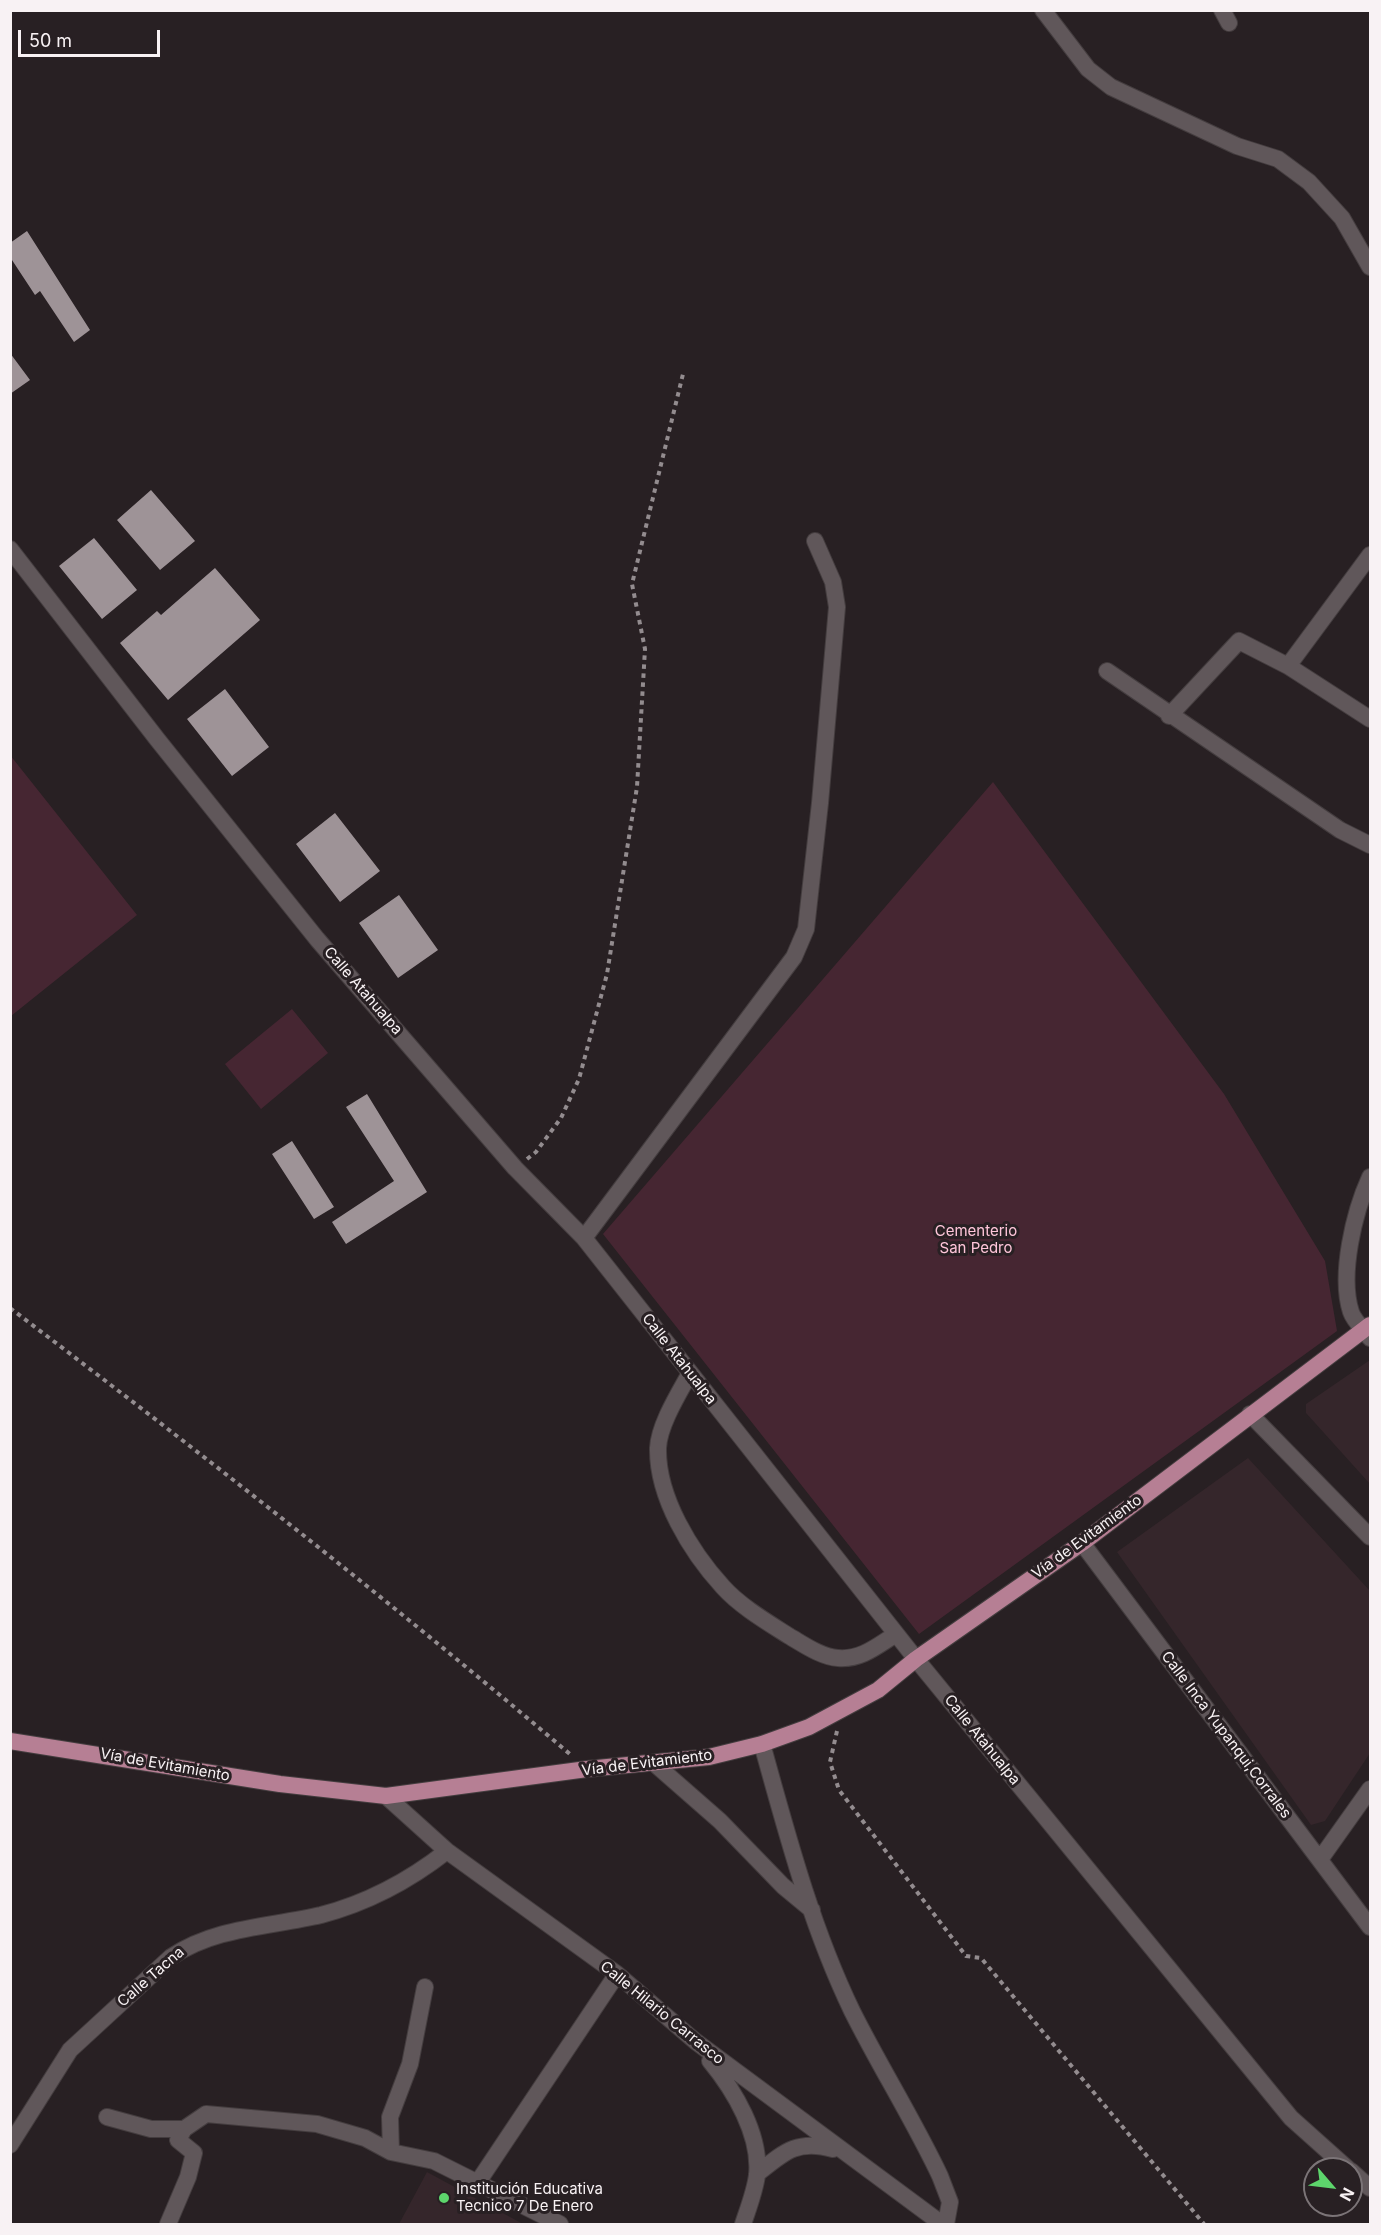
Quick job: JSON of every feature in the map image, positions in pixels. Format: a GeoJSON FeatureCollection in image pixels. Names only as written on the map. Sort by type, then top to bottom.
{"type":"FeatureCollection","features":[{"type":"Feature","properties":{"kind":"main road","name":"Vía de Evitamiento"},"geometry":{"type":"LineString","coordinates":[[10,1741],[128,1757],[280,1784],[386,1796],[588,1769],[709,1757],[762,1744],[809,1727],[878,1690],[916,1659],[1082,1543],[1250,1414],[1368,1331]]}},
{"type":"Feature","properties":{"kind":"street"},"geometry":{"type":"LineString","coordinates":[[1043,10],[1088,69],[1111,87],[1237,146],[1278,159],[1309,182],[1342,218],[1371,267]]}},
{"type":"Feature","properties":{"kind":"street"},"geometry":{"type":"LineString","coordinates":[[584,1238],[794,957],[806,929],[820,803],[837,607],[832,582],[815,541]]}},
{"type":"Feature","properties":{"kind":"street","name":"Calle Atahualpa"},"geometry":{"type":"LineString","coordinates":[[10,549],[156,739],[302,921],[515,1168],[584,1238],[916,1659],[1291,2118],[1335,2157]]}},
{"type":"Feature","properties":{"kind":"street"},"geometry":{"type":"LineString","coordinates":[[1288,666],[1371,555]]}},
{"type":"Feature","properties":{"kind":"street"},"geometry":{"type":"LineString","coordinates":[[1169,716],[1239,641],[1288,666],[1371,719]]}},
{"type":"Feature","properties":{"kind":"street"},"geometry":{"type":"LineString","coordinates":[[1107,671],[1169,716],[1340,830],[1371,845]]}},
{"type":"Feature","properties":{"kind":"street"},"geometry":{"type":"LineString","coordinates":[[1368,1331],[1351,1315],[1347,1294],[1356,1217],[1371,1177]]}},
{"type":"Feature","properties":{"kind":"street"},"geometry":{"type":"LineString","coordinates":[[690,1373],[671,1408],[658,1447],[664,1490],[692,1546],[723,1588],[768,1623],[808,1647],[836,1658],[858,1657],[896,1634]]}},
{"type":"Feature","properties":{"kind":"street"},"geometry":{"type":"LineString","coordinates":[[1250,1414],[1371,1537]]}},
{"type":"Feature","properties":{"kind":"street","name":"Calle Inca Yupanqui,Corrales"},"geometry":{"type":"LineString","coordinates":[[1082,1543],[1371,1927]]}},
{"type":"Feature","properties":{"kind":"street"},"geometry":{"type":"LineString","coordinates":[[762,1744],[795,1862],[852,2010],[940,2176],[950,2202],[944,2224]]}},
{"type":"Feature","properties":{"kind":"street"},"geometry":{"type":"LineString","coordinates":[[655,1764],[720,1821],[783,1886],[813,1910]]}},
{"type":"Feature","properties":{"kind":"street"},"geometry":{"type":"LineString","coordinates":[[1320,1858],[1371,1788]]}},
{"type":"Feature","properties":{"kind":"street","name":"Calle Hilario Carrasco"},"geometry":{"type":"LineString","coordinates":[[386,1796],[447,1851],[617,1974],[695,2041],[841,2151],[944,2224]]}},
{"type":"Feature","properties":{"kind":"street","name":"Calle Tacna"},"geometry":{"type":"LineString","coordinates":[[10,2145],[70,2050],[171,1957],[188,1945],[225,1933],[323,1914],[398,1886],[447,1851]]}},
{"type":"Feature","properties":{"kind":"street"},"geometry":{"type":"LineString","coordinates":[[477,2181],[617,1974]]}},
{"type":"Feature","properties":{"kind":"street"},"geometry":{"type":"LineString","coordinates":[[391,2152],[390,2117],[410,2064],[425,1987]]}},
{"type":"Feature","properties":{"kind":"street"},"geometry":{"type":"LineString","coordinates":[[695,2041],[729,2084],[744,2113],[753,2140],[757,2174],[743,2224]]}},
{"type":"Feature","properties":{"kind":"street"},"geometry":{"type":"LineString","coordinates":[[168,2224],[188,2177],[194,2153],[178,2140],[184,2129],[206,2114],[317,2124],[365,2138],[391,2152],[434,2162],[477,2181],[560,2224]]}},
{"type":"Feature","properties":{"kind":"street"},"geometry":{"type":"LineString","coordinates":[[107,2117],[151,2129],[184,2129]]}},
{"type":"Feature","properties":{"kind":"street"},"geometry":{"type":"LineString","coordinates":[[757,2174],[782,2153],[812,2143],[841,2151]]}},
{"type":"Feature","properties":{"kind":"path"},"geometry":{"type":"LineString","coordinates":[[515,1168],[536,1152],[561,1118],[579,1078],[607,974],[638,787],[645,649],[632,584],[683,374]]}},
{"type":"Feature","properties":{"kind":"path"},"geometry":{"type":"LineString","coordinates":[[10,1308],[160,1422],[446,1649],[588,1769]]}},
{"type":"Feature","properties":{"kind":"path"},"geometry":{"type":"LineString","coordinates":[[843,1710],[830,1761],[838,1790],[966,1956],[981,1959],[1204,2224]]}},
{"type":"Feature","properties":{"kind":"shaded area"},"geometry":{"type":"Polygon","coordinates":[[[1370,1360],[1370,1484],[1306,1413],[1306,1404],[1370,1360]]]}},
{"type":"Feature","properties":{"kind":"shaded area"},"geometry":{"type":"Polygon","coordinates":[[[1248,1458],[1370,1591],[1370,1753],[1325,1821],[1311,1825],[1117,1552],[1248,1458]]]}},
{"type":"Feature","properties":{"kind":"shaded area","name":"Institución Educativa Tecnico 7 De Enero"},"geometry":{"type":"Polygon","coordinates":[[[427,2172],[523,2224],[399,2224],[427,2172]]]}},
{"type":"Feature","properties":{"kind":"green space"},"geometry":{"type":"Polygon","coordinates":[[[10,755],[137,915],[11,1016],[10,1016],[10,755]]]}},
{"type":"Feature","properties":{"kind":"green space","name":"Cementerio San Pedro"},"geometry":{"type":"Polygon","coordinates":[[[993,782],[1224,1094],[1325,1261],[1337,1331],[919,1634],[603,1234],[993,782]]]}},
{"type":"Feature","properties":{"kind":"green space"},"geometry":{"type":"Polygon","coordinates":[[[292,1009],[328,1053],[261,1109],[225,1064],[292,1009]]]}},
{"type":"Feature","properties":{"kind":"building"},"geometry":{"type":"Polygon","coordinates":[[[27,231],[90,330],[74,342],[40,291],[35,295],[10,257],[10,243],[27,231]]]}},
{"type":"Feature","properties":{"kind":"building"},"geometry":{"type":"Polygon","coordinates":[[[10,353],[30,380],[10,394],[10,353]]]}},
{"type":"Feature","properties":{"kind":"building"},"geometry":{"type":"Polygon","coordinates":[[[151,490],[195,541],[160,570],[117,520],[151,490]]]}},
{"type":"Feature","properties":{"kind":"building"},"geometry":{"type":"Polygon","coordinates":[[[94,538],[137,590],[102,619],[59,566],[94,538]]]}},
{"type":"Feature","properties":{"kind":"building"},"geometry":{"type":"Polygon","coordinates":[[[215,568],[260,620],[168,700],[120,643],[157,611],[161,615],[215,568]]]}},
{"type":"Feature","properties":{"kind":"building"},"geometry":{"type":"Polygon","coordinates":[[[225,689],[269,747],[232,776],[187,719],[225,689]]]}},
{"type":"Feature","properties":{"kind":"building"},"geometry":{"type":"Polygon","coordinates":[[[335,813],[380,871],[340,902],[296,844],[335,813]]]}},
{"type":"Feature","properties":{"kind":"building"},"geometry":{"type":"Polygon","coordinates":[[[399,895],[438,950],[398,978],[359,923],[399,895]]]}},
{"type":"Feature","properties":{"kind":"building"},"geometry":{"type":"Polygon","coordinates":[[[367,1094],[427,1192],[346,1244],[332,1222],[394,1181],[346,1107],[367,1094]]]}},
{"type":"Feature","properties":{"kind":"building"},"geometry":{"type":"Polygon","coordinates":[[[292,1141],[334,1207],[314,1219],[272,1154],[292,1141]]]}},
{"type":"Feature","properties":{"kind":"place","name":"Institución Educativa Tecnico 7 De Enero"},"geometry":{"type":"Point","coordinates":[444,2198]}}]}
